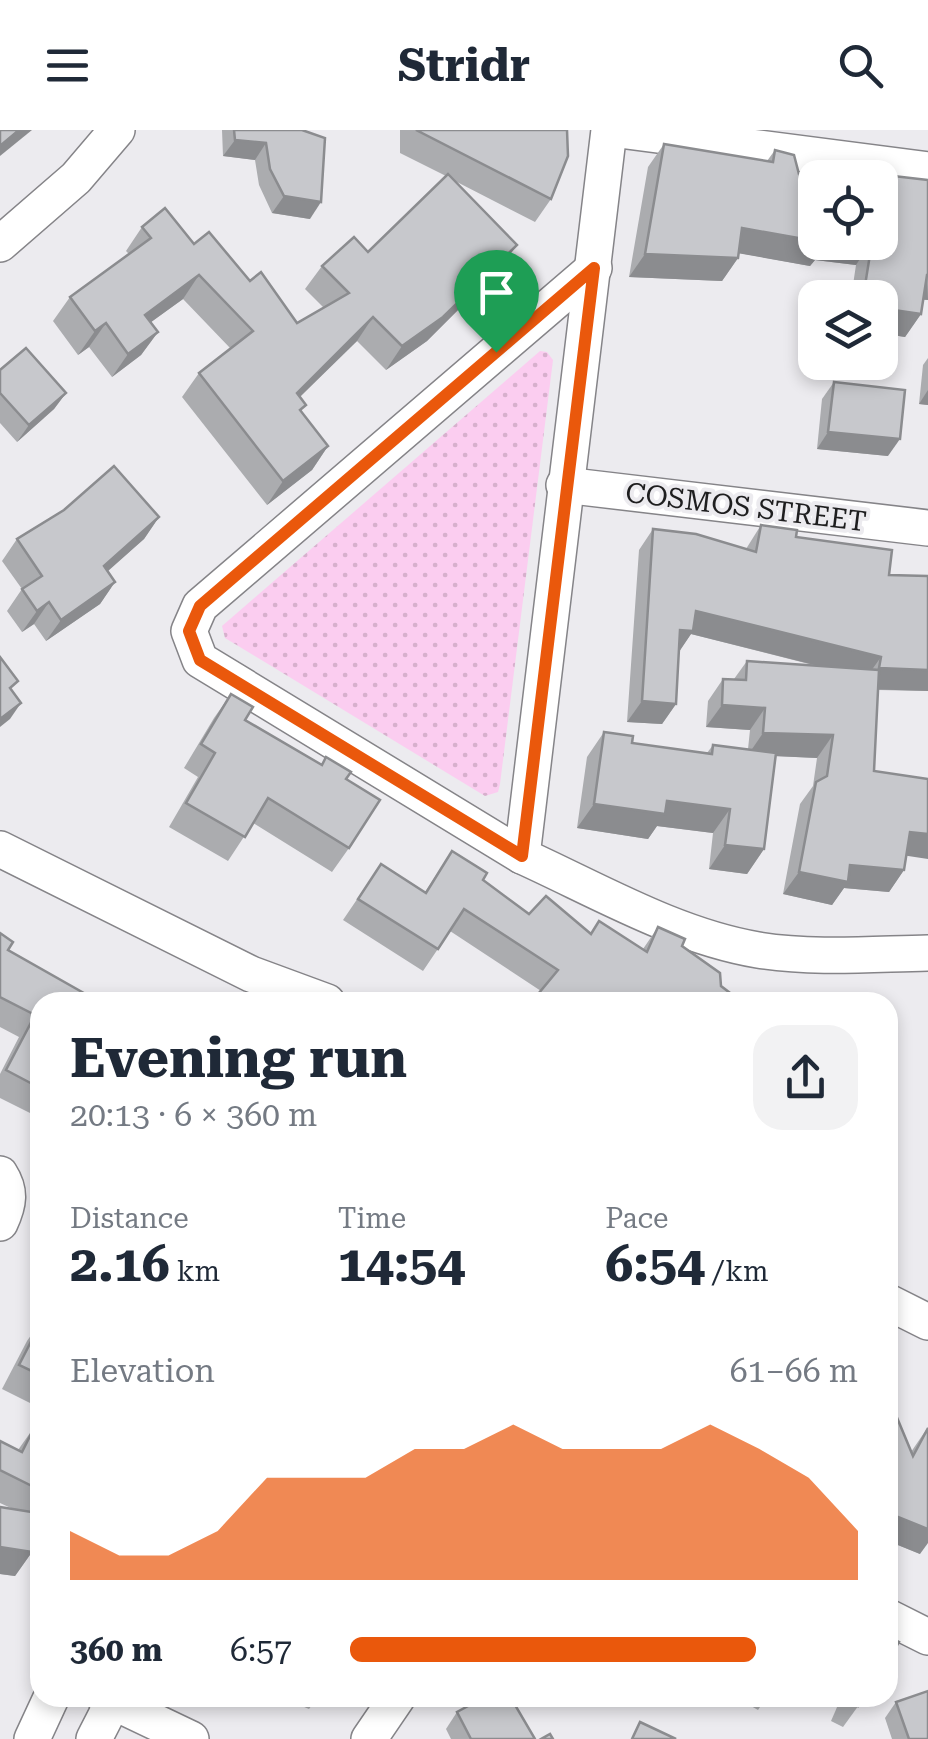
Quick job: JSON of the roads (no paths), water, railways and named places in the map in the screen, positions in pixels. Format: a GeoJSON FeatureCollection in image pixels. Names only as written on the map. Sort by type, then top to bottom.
{"type":"FeatureCollection","features":[{"type":"Feature","properties":{"kind":"street"},"geometry":{"type":"LineString","coordinates":[[0,244],[76,178],[117,130]]}},
{"type":"Feature","properties":{"kind":"street"},"geometry":{"type":"LineString","coordinates":[[522,856],[609,130]]}},
{"type":"Feature","properties":{"kind":"street"},"geometry":{"type":"LineString","coordinates":[[619,130],[928,170]]}},
{"type":"Feature","properties":{"kind":"street"},"geometry":{"type":"LineString","coordinates":[[594,268],[200,606],[189,631],[200,660],[522,856],[687,931],[757,950],[811,954],[928,953]]}},
{"type":"Feature","properties":{"kind":"street","name":"COSMOS STREET"},"geometry":{"type":"LineString","coordinates":[[564,484],[928,528]]}},
{"type":"Feature","properties":{"kind":"street"},"geometry":{"type":"LineString","coordinates":[[0,850],[280,992]]}},
{"type":"Feature","properties":{"kind":"street"},"geometry":{"type":"LineString","coordinates":[[251,974],[300,992]]}},
{"type":"Feature","properties":{"kind":"street"},"geometry":{"type":"LineString","coordinates":[[0,1174],[8,1186],[8,1206],[0,1222]]}},
{"type":"Feature","properties":{"kind":"street"},"geometry":{"type":"LineString","coordinates":[[898,1307],[928,1322]]}},
{"type":"Feature","properties":{"kind":"street"},"geometry":{"type":"LineString","coordinates":[[898,1622],[928,1637]]}},
{"type":"Feature","properties":{"kind":"street"},"geometry":{"type":"LineString","coordinates":[[32,1739],[48,1707]]}},
{"type":"Feature","properties":{"kind":"street"},"geometry":{"type":"LineString","coordinates":[[94,1739],[108,1707]]}},
{"type":"Feature","properties":{"kind":"street"},"geometry":{"type":"LineString","coordinates":[[127,1707],[191,1739]]}},
{"type":"Feature","properties":{"kind":"street"},"geometry":{"type":"LineString","coordinates":[[369,1739],[392,1707]]}}]}
